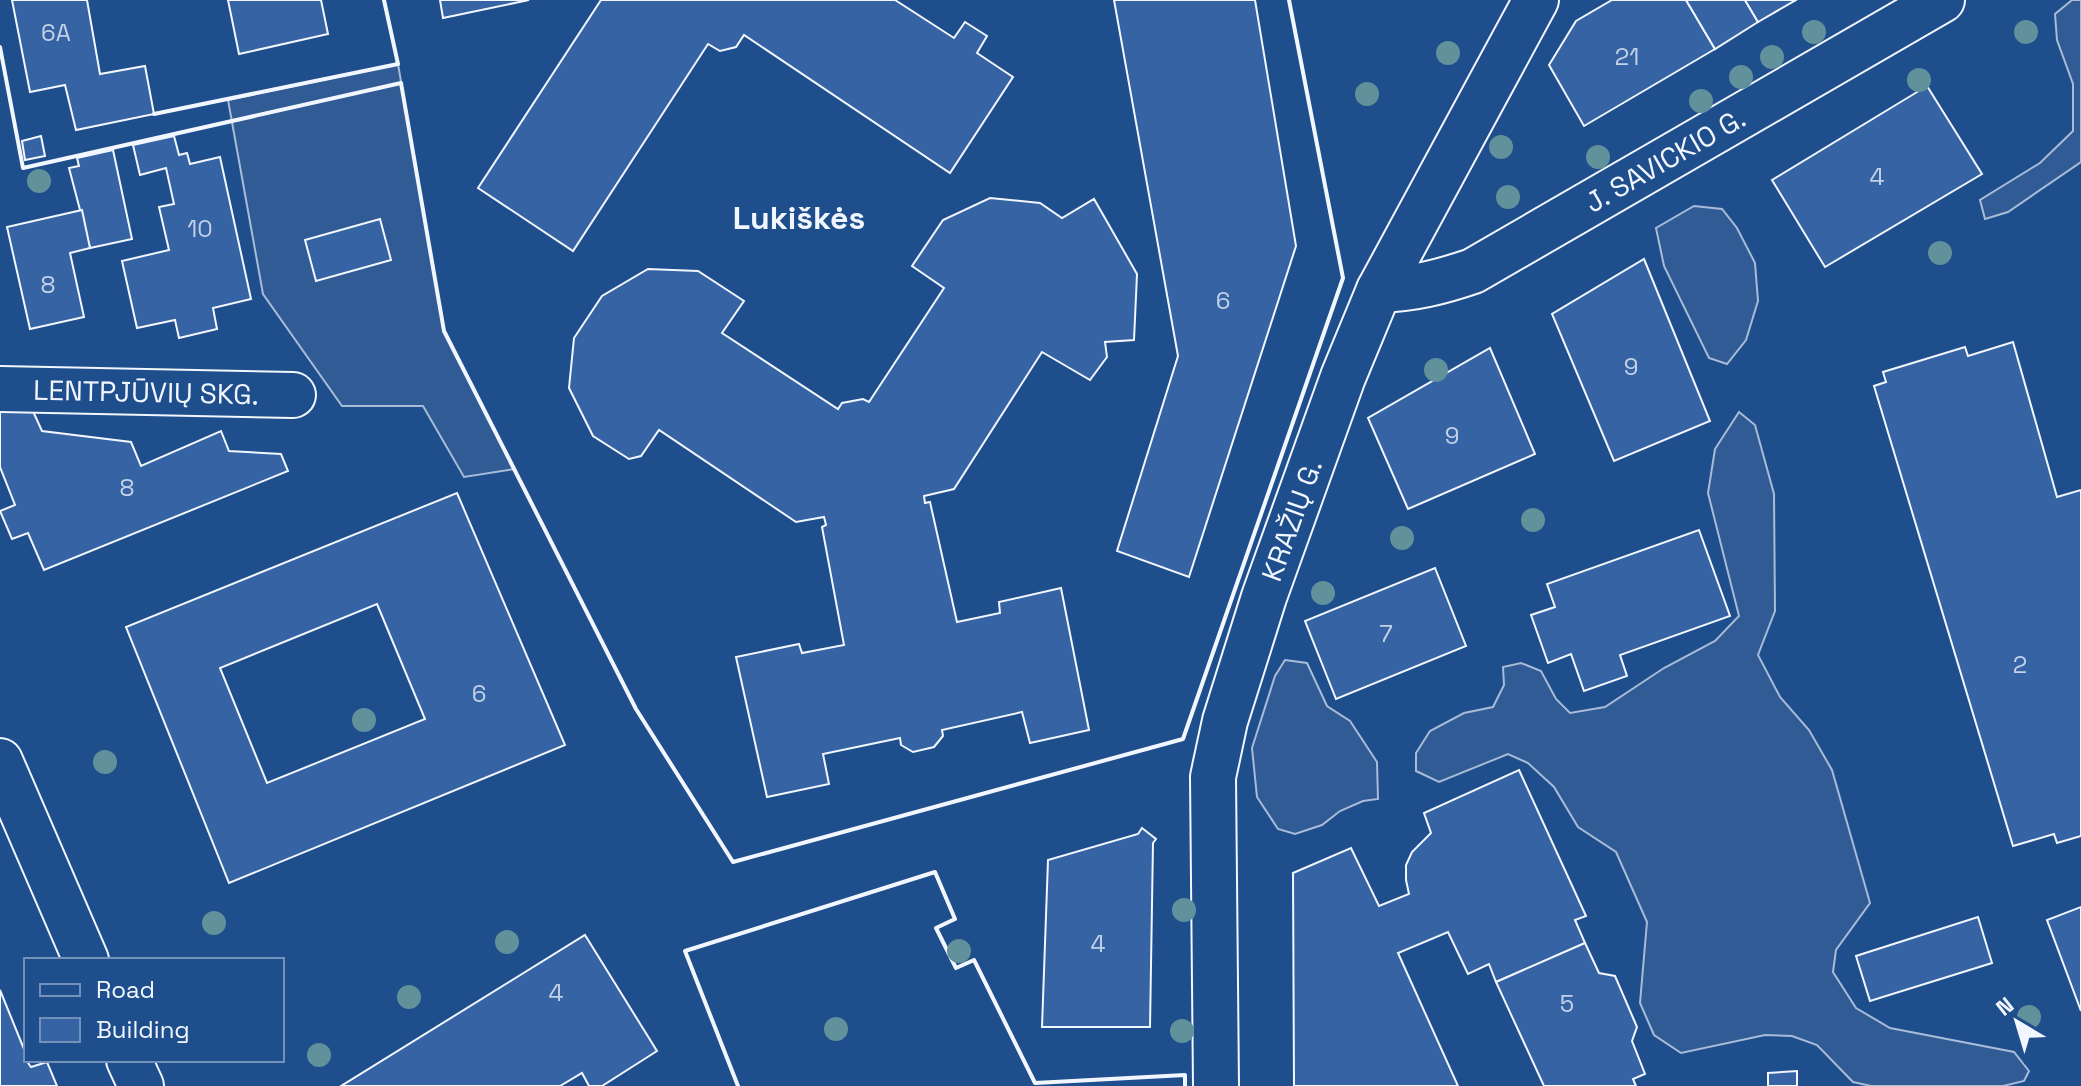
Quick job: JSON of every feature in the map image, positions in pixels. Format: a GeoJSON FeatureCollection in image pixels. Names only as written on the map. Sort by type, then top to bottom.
{"type":"FeatureCollection","features":[{"type":"Feature","properties":{"kind":"street","name":"KRAŽIŲ G."},"geometry":{"type":"LineString","coordinates":[[1216,1086],[1213,777],[1225,721],[1264,597],[1343,377],[1379,290],[1536,0]]}},
{"type":"Feature","properties":{"kind":"street","name":"J. SAVICKIO G."},"geometry":{"type":"LineString","coordinates":[[1379,290],[1435,284],[1473,271],[1942,0]]}},
{"type":"Feature","properties":{"kind":"street","name":"LENTPJŪVIŲ SKG."},"geometry":{"type":"LineString","coordinates":[[0,389],[293,395]]}},
{"type":"Feature","properties":{"kind":"street"},"geometry":{"type":"LineString","coordinates":[[0,761],[85,958]]}},
{"type":"Feature","properties":{"kind":"street"},"geometry":{"type":"LineString","coordinates":[[130,1062],[141,1086]]}},
{"type":"Feature","properties":{"kind":"shaded area"},"geometry":{"type":"Polygon","coordinates":[[[2072,0],[2081,0],[2081,162],[2008,212],[1985,219],[1980,200],[2040,163],[2073,131],[2073,84],[2057,40],[2055,14],[2072,0]]]}},
{"type":"Feature","properties":{"kind":"shaded area"},"geometry":{"type":"Polygon","coordinates":[[[398,64],[444,331],[515,469],[464,477],[423,406],[342,406],[263,294],[228,100],[398,64]]]}},
{"type":"Feature","properties":{"kind":"shaded area"},"geometry":{"type":"Polygon","coordinates":[[[1694,206],[1722,209],[1737,228],[1755,263],[1758,301],[1746,340],[1727,364],[1709,358],[1664,266],[1656,228],[1694,206]]]}},
{"type":"Feature","properties":{"kind":"shaded area"},"geometry":{"type":"Polygon","coordinates":[[[1739,412],[1755,425],[1774,494],[1775,611],[1758,655],[1780,697],[1809,730],[1832,770],[1870,903],[1836,950],[1833,972],[1856,1008],[1890,1028],[2014,1052],[2029,1071],[2024,1081],[2003,1086],[1871,1086],[1853,1082],[1817,1045],[1792,1036],[1765,1035],[1681,1053],[1654,1035],[1640,1003],[1647,922],[1616,852],[1578,827],[1554,787],[1528,763],[1508,754],[1439,782],[1416,771],[1416,753],[1430,731],[1464,713],[1493,707],[1504,685],[1503,667],[1521,663],[1541,671],[1556,699],[1570,713],[1605,707],[1664,668],[1715,641],[1739,616],[1708,493],[1715,449],[1739,412]]]}},
{"type":"Feature","properties":{"kind":"shaded area"},"geometry":{"type":"Polygon","coordinates":[[[1285,660],[1307,663],[1327,706],[1350,721],[1377,762],[1378,799],[1363,801],[1340,811],[1322,825],[1295,834],[1278,829],[1257,797],[1252,748],[1275,676],[1285,660]]]}},
{"type":"Feature","properties":{"kind":"building"},"geometry":{"type":"Polygon","coordinates":[[[12,0],[87,0],[100,74],[145,66],[154,114],[76,130],[65,85],[30,92],[12,0]]]}},
{"type":"Feature","properties":{"kind":"building"},"geometry":{"type":"Polygon","coordinates":[[[228,0],[321,0],[328,34],[239,54],[228,0]]]}},
{"type":"Feature","properties":{"kind":"building"},"geometry":{"type":"Polygon","coordinates":[[[440,0],[529,0],[443,18],[440,0]]]}},
{"type":"Feature","properties":{"kind":"building"},"geometry":{"type":"Polygon","coordinates":[[[601,0],[895,0],[954,38],[965,22],[987,36],[977,53],[1013,77],[950,173],[744,35],[736,47],[720,51],[708,44],[573,251],[478,188],[601,0]]]}},
{"type":"Feature","properties":{"kind":"building"},"geometry":{"type":"Polygon","coordinates":[[[1114,0],[1255,0],[1296,246],[1189,577],[1117,551],[1178,356],[1114,0]]]}},
{"type":"Feature","properties":{"kind":"building"},"geometry":{"type":"Polygon","coordinates":[[[1612,0],[1686,0],[1715,49],[1584,126],[1549,65],[1576,21],[1612,0]]]}},
{"type":"Feature","properties":{"kind":"building"},"geometry":{"type":"Polygon","coordinates":[[[1686,0],[1745,0],[1758,22],[1715,49],[1686,0]]]}},
{"type":"Feature","properties":{"kind":"building"},"geometry":{"type":"Polygon","coordinates":[[[1745,0],[1796,0],[1758,22],[1745,0]]]}},
{"type":"Feature","properties":{"kind":"building"},"geometry":{"type":"Polygon","coordinates":[[[1927,86],[1982,174],[1825,267],[1772,180],[1927,86]]]}},
{"type":"Feature","properties":{"kind":"building"},"geometry":{"type":"Polygon","coordinates":[[[41,136],[45,156],[25,160],[22,141],[41,136]]]}},
{"type":"Feature","properties":{"kind":"building"},"geometry":{"type":"Polygon","coordinates":[[[174,136],[179,155],[187,153],[190,164],[220,157],[251,299],[213,308],[217,329],[179,338],[175,320],[137,328],[122,261],[169,250],[159,207],[174,204],[166,168],[140,175],[133,145],[174,136]]]}},
{"type":"Feature","properties":{"kind":"building"},"geometry":{"type":"Polygon","coordinates":[[[113,150],[132,239],[90,248],[69,168],[79,166],[77,158],[113,150]]]}},
{"type":"Feature","properties":{"kind":"building"},"geometry":{"type":"Polygon","coordinates":[[[990,198],[1040,203],[1062,218],[1094,199],[1137,274],[1134,340],[1105,342],[1107,357],[1090,380],[1042,352],[954,489],[924,496],[925,503],[930,502],[957,622],[1000,613],[999,602],[1061,588],[1089,730],[1030,743],[1022,712],[942,730],[943,736],[934,747],[913,752],[901,745],[900,738],[823,754],[829,784],[767,797],[736,657],[799,644],[802,653],[844,645],[822,527],[826,525],[824,517],[796,522],[659,430],[641,456],[629,459],[593,436],[569,388],[574,338],[602,296],[648,269],[698,271],[744,301],[722,333],[838,409],[842,403],[863,399],[869,402],[944,288],[912,266],[943,220],[990,198]]]}},
{"type":"Feature","properties":{"kind":"building"},"geometry":{"type":"Polygon","coordinates":[[[82,210],[90,248],[70,253],[84,317],[30,329],[7,227],[82,210]]]}},
{"type":"Feature","properties":{"kind":"building"},"geometry":{"type":"Polygon","coordinates":[[[380,219],[391,260],[316,281],[305,240],[380,219]]]}},
{"type":"Feature","properties":{"kind":"building"},"geometry":{"type":"Polygon","coordinates":[[[1644,259],[1710,421],[1614,461],[1552,314],[1644,259]]]}},
{"type":"Feature","properties":{"kind":"building"},"geometry":{"type":"Polygon","coordinates":[[[2013,342],[2057,497],[2081,490],[2081,836],[2057,843],[2054,834],[2013,846],[1874,386],[1886,382],[1883,372],[1965,347],[1968,356],[2013,342]]]}},
{"type":"Feature","properties":{"kind":"building"},"geometry":{"type":"Polygon","coordinates":[[[1490,348],[1535,454],[1408,509],[1368,418],[1490,348]]]}},
{"type":"Feature","properties":{"kind":"building"},"geometry":{"type":"Polygon","coordinates":[[[0,405],[32,409],[42,431],[131,442],[141,466],[221,431],[229,451],[281,454],[288,471],[44,570],[28,533],[12,539],[0,511],[15,505],[0,467],[0,405]]]}},
{"type":"Feature","properties":{"kind":"building"},"geometry":{"type":"Polygon","coordinates":[[[457,493],[565,745],[229,883],[126,627],[457,493]],[[377,604],[220,668],[267,783],[425,719],[377,604]]]}},
{"type":"Feature","properties":{"kind":"building"},"geometry":{"type":"Polygon","coordinates":[[[1699,530],[1730,616],[1620,655],[1627,676],[1584,691],[1571,654],[1548,663],[1531,615],[1555,607],[1547,584],[1699,530]]]}},
{"type":"Feature","properties":{"kind":"building"},"geometry":{"type":"Polygon","coordinates":[[[1435,568],[1466,646],[1336,699],[1305,621],[1435,568]]]}},
{"type":"Feature","properties":{"kind":"building"},"geometry":{"type":"Polygon","coordinates":[[[1519,770],[1586,916],[1575,920],[1585,943],[1496,982],[1489,964],[1468,974],[1448,932],[1398,953],[1458,1086],[1294,1086],[1293,873],[1351,848],[1379,906],[1409,894],[1406,865],[1412,852],[1431,833],[1424,813],[1519,770]]]}},
{"type":"Feature","properties":{"kind":"building"},"geometry":{"type":"Polygon","coordinates":[[[1142,828],[1156,839],[1153,843],[1150,1027],[1042,1027],[1048,860],[1138,834],[1142,828]]]}},
{"type":"Feature","properties":{"kind":"building"},"geometry":{"type":"Polygon","coordinates":[[[2081,907],[2081,1011],[2047,920],[2081,907]]]}},
{"type":"Feature","properties":{"kind":"building"},"geometry":{"type":"Polygon","coordinates":[[[1978,917],[1992,963],[1870,1001],[1856,956],[1978,917]]]}},
{"type":"Feature","properties":{"kind":"building"},"geometry":{"type":"Polygon","coordinates":[[[585,935],[657,1051],[602,1086],[589,1086],[582,1073],[560,1086],[341,1086],[585,935]]]}},
{"type":"Feature","properties":{"kind":"building"},"geometry":{"type":"Polygon","coordinates":[[[1585,943],[1599,973],[1615,976],[1637,1027],[1632,1041],[1645,1074],[1633,1079],[1636,1086],[1544,1086],[1496,982],[1585,943]]]}},
{"type":"Feature","properties":{"kind":"building"},"geometry":{"type":"Polygon","coordinates":[[[0,990],[24,1049],[24,1062],[31,1067],[47,1062],[57,1086],[0,1086],[0,990]]]}},
{"type":"Feature","properties":{"kind":"building"},"geometry":{"type":"Polygon","coordinates":[[[1797,1071],[1797,1086],[1768,1086],[1768,1073],[1797,1071]]]}},
{"type":"Feature","properties":{"kind":"wall"},"geometry":{"type":"LineString","coordinates":[[154,114],[398,64],[384,0]]}},
{"type":"Feature","properties":{"kind":"wall"},"geometry":{"type":"LineString","coordinates":[[0,47],[23,168],[401,83],[444,331],[636,709],[733,862],[1183,739],[1343,278],[1289,0]]}},
{"type":"Feature","properties":{"kind":"wall"},"geometry":{"type":"LineString","coordinates":[[738,1086],[685,951],[935,872],[955,919],[936,928],[956,968],[974,960],[1035,1083],[1185,1075],[1185,1086]]}},
{"type":"Feature","properties":{"kind":"district","name":"Lukiškės"},"geometry":{"type":"Point","coordinates":[799,218]}}]}
